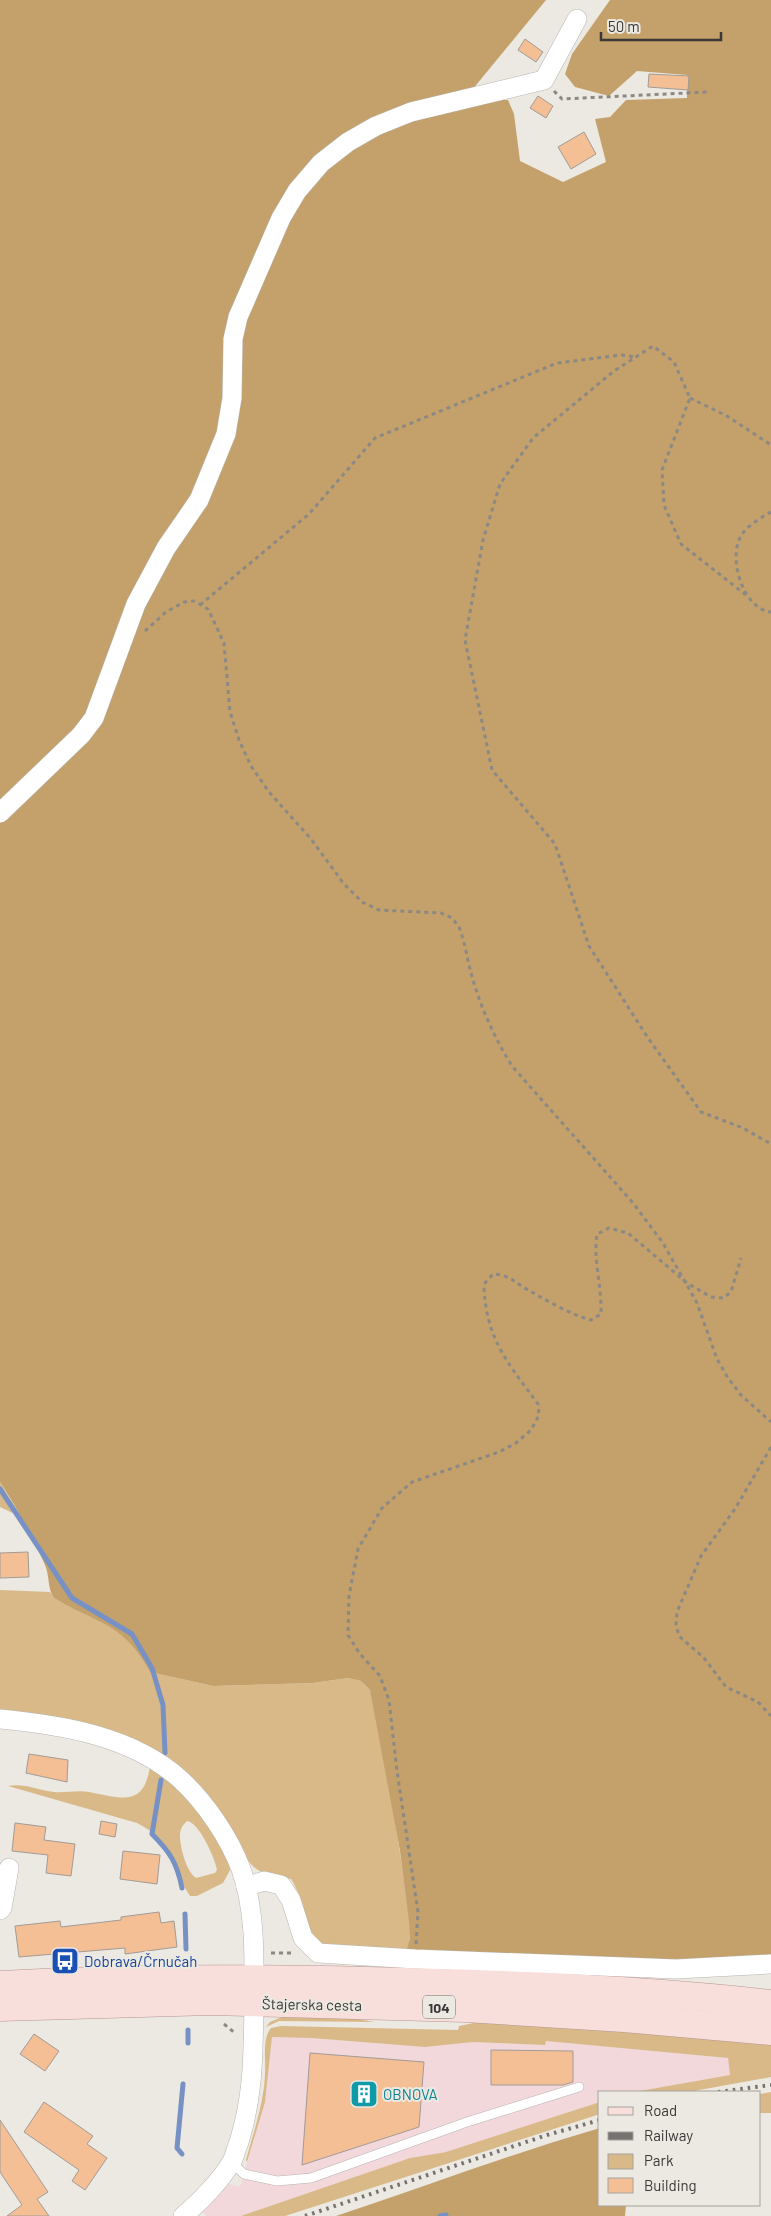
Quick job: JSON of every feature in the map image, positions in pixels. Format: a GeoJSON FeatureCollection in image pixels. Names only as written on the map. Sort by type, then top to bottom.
{"type":"FeatureCollection","features":[{"type":"Feature","properties":{"kind":"main road","name":"Štajerska cesta"},"geometry":{"type":"LineString","coordinates":[[0,1985],[254,1991],[503,1984],[621,1990],[771,2004]]}},
{"type":"Feature","properties":{"kind":"main road","name":"Štajerska cesta"},"geometry":{"type":"LineString","coordinates":[[0,2007],[184,2001],[254,1991],[465,2008],[624,2018],[771,2031]]}},
{"type":"Feature","properties":{"kind":"street"},"geometry":{"type":"LineString","coordinates":[[0,813],[82,735],[94,718],[136,604],[161,556],[199,500],[226,434],[232,398],[233,339],[238,317],[281,218],[297,191],[321,163],[348,142],[376,126],[411,112],[544,80],[577,19]]}},
{"type":"Feature","properties":{"kind":"street"},"geometry":{"type":"LineString","coordinates":[[0,1719],[34,1722],[100,1736],[141,1751],[180,1779],[206,1809],[230,1846],[241,1868],[252,1923],[254,1991],[252,2088],[244,2124],[232,2163],[194,2207],[183,2216]]}},
{"type":"Feature","properties":{"kind":"street"},"geometry":{"type":"LineString","coordinates":[[0,1910],[2,1908],[9,1868]]}},
{"type":"Feature","properties":{"kind":"street"},"geometry":{"type":"LineString","coordinates":[[246,1887],[264,1882],[281,1885],[291,1900],[303,1938],[318,1954],[676,1969],[771,1964]]}},
{"type":"Feature","properties":{"kind":"lane"},"geometry":{"type":"LineString","coordinates":[[232,2163],[244,2174],[277,2181],[311,2178],[468,2122],[579,2087]]}},
{"type":"Feature","properties":{"kind":"path"},"geometry":{"type":"LineString","coordinates":[[544,80],[562,100],[707,92]]}},
{"type":"Feature","properties":{"kind":"path"},"geometry":{"type":"LineString","coordinates":[[771,445],[727,416],[690,398],[674,362],[653,346],[614,371],[532,438],[500,484],[483,540],[465,640],[492,770],[555,844],[589,946],[648,1038],[701,1112],[743,1128],[771,1144]]}},
{"type":"Feature","properties":{"kind":"path"},"geometry":{"type":"LineString","coordinates":[[200,605],[308,514],[374,438],[556,363],[622,356],[636,357]]}},
{"type":"Feature","properties":{"kind":"path"},"geometry":{"type":"LineString","coordinates":[[690,398],[662,470],[664,505],[681,544],[746,595],[763,611],[771,612]]}},
{"type":"Feature","properties":{"kind":"path"},"geometry":{"type":"LineString","coordinates":[[746,595],[739,576],[736,552],[742,534],[771,512]]}},
{"type":"Feature","properties":{"kind":"path"},"geometry":{"type":"LineString","coordinates":[[120,644],[144,632],[166,612],[184,602],[194,601],[208,609],[224,643],[230,712],[238,740],[251,766],[269,792],[311,839],[344,884],[362,902],[379,910],[441,913],[452,918],[462,935],[471,973],[490,1027],[512,1066],[633,1203],[663,1243],[697,1303],[717,1359],[728,1378],[741,1395],[771,1422]]}},
{"type":"Feature","properties":{"kind":"path"},"geometry":{"type":"LineString","coordinates":[[415,1959],[418,1912],[397,1771],[389,1700],[380,1676],[360,1654],[348,1635],[349,1596],[358,1549],[382,1508],[412,1482],[499,1452],[516,1443],[531,1430],[539,1415],[538,1404],[495,1343],[488,1321],[484,1297],[484,1284],[493,1274],[506,1275],[553,1304],[578,1317],[591,1320],[601,1314],[599,1270],[595,1249],[597,1234],[609,1228],[628,1233],[687,1283],[711,1297],[723,1298],[731,1292],[741,1258]]}},
{"type":"Feature","properties":{"kind":"path"},"geometry":{"type":"LineString","coordinates":[[771,1447],[734,1509],[700,1556],[677,1612],[676,1625],[679,1636],[704,1658],[726,1687],[758,1702],[771,1716]]}},
{"type":"Feature","properties":{"kind":"path"},"geometry":{"type":"LineString","coordinates":[[217,2021],[230,2027],[236,2033],[239,2041]]}},
{"type":"Feature","properties":{"kind":"shaded area"},"geometry":{"type":"Polygon","coordinates":[[[0,0],[546,0],[472,90],[410,104],[283,200],[225,383],[217,445],[83,726],[0,807],[0,0]]]}},
{"type":"Feature","properties":{"kind":"shaded area"},"geometry":{"type":"Polygon","coordinates":[[[610,0],[771,0],[771,1957],[702,1963],[406,1952],[410,1938],[409,1921],[400,1851],[370,1690],[361,1681],[348,1678],[313,1683],[213,1686],[150,1672],[130,1643],[119,1633],[54,1598],[50,1590],[47,1569],[30,1533],[0,1482],[0,822],[85,739],[147,593],[208,496],[239,336],[288,218],[322,171],[350,149],[386,129],[415,119],[502,100],[508,100],[514,114],[520,161],[563,182],[606,162],[595,119],[610,117],[626,100],[687,98],[687,75],[637,71],[609,96],[575,87],[565,74],[572,54],[610,0]]]}},
{"type":"Feature","properties":{"kind":"shaded area"},"geometry":{"type":"Polygon","coordinates":[[[272,2037],[311,2038],[425,2047],[473,2042],[545,2045],[546,2041],[728,2058],[730,2075],[640,2091],[598,2091],[598,2103],[473,2144],[446,2152],[410,2158],[241,2216],[207,2216],[202,2211],[227,2183],[239,2187],[241,2184],[265,2102],[272,2037]]]}},
{"type":"Feature","properties":{"kind":"shaded area"},"geometry":{"type":"Polygon","coordinates":[[[598,2129],[598,2206],[626,2206],[625,2216],[336,2216],[500,2160],[598,2129]]]}},
{"type":"Feature","properties":{"kind":"green space"},"geometry":{"type":"Polygon","coordinates":[[[0,1482],[21,1517],[0,1507],[0,1482]]]}},
{"type":"Feature","properties":{"kind":"green space"},"geometry":{"type":"Polygon","coordinates":[[[0,1590],[50,1592],[54,1598],[119,1633],[130,1643],[150,1672],[213,1686],[313,1683],[348,1678],[361,1681],[370,1690],[373,1700],[398,1841],[410,1921],[409,1945],[406,1952],[321,1945],[307,1922],[296,1887],[291,1879],[262,1872],[252,1865],[200,1791],[185,1772],[168,1758],[147,1746],[124,1737],[73,1724],[0,1712],[0,1590]]]}},
{"type":"Feature","properties":{"kind":"green space"},"geometry":{"type":"Polygon","coordinates":[[[150,1766],[177,1787],[209,1824],[229,1861],[230,1870],[223,1883],[197,1896],[190,1896],[165,1846],[159,1838],[137,1823],[8,1786],[26,1786],[54,1792],[85,1791],[129,1797],[142,1789],[150,1766]],[[187,1821],[182,1827],[180,1840],[189,1870],[196,1878],[215,1873],[217,1870],[210,1849],[192,1823],[187,1821]]]}},
{"type":"Feature","properties":{"kind":"green space"},"geometry":{"type":"Polygon","coordinates":[[[287,2015],[333,2015],[375,2022],[279,2021],[266,2027],[270,2022],[287,2015]]]}},
{"type":"Feature","properties":{"kind":"green space"},"geometry":{"type":"Polygon","coordinates":[[[488,2020],[771,2040],[771,2077],[694,2091],[640,2091],[730,2075],[728,2058],[546,2041],[545,2045],[473,2042],[425,2047],[311,2038],[272,2037],[265,2102],[247,2162],[263,2096],[265,2044],[271,2028],[281,2026],[458,2030],[459,2026],[488,2020]]]}},
{"type":"Feature","properties":{"kind":"green space"},"geometry":{"type":"Polygon","coordinates":[[[771,2092],[771,2113],[761,2113],[761,2094],[771,2092]]]}},
{"type":"Feature","properties":{"kind":"green space"},"geometry":{"type":"Polygon","coordinates":[[[598,2103],[598,2115],[285,2216],[241,2216],[410,2158],[446,2152],[598,2103]]]}},
{"type":"Feature","properties":{"kind":"building"},"geometry":{"type":"Polygon","coordinates":[[[525,39],[543,52],[536,62],[518,50],[525,39]]]}},
{"type":"Feature","properties":{"kind":"building"},"geometry":{"type":"Polygon","coordinates":[[[649,74],[689,76],[688,90],[648,87],[649,74]]]}},
{"type":"Feature","properties":{"kind":"building"},"geometry":{"type":"Polygon","coordinates":[[[538,96],[553,106],[546,118],[530,108],[538,96]]]}},
{"type":"Feature","properties":{"kind":"building"},"geometry":{"type":"Polygon","coordinates":[[[584,132],[596,154],[571,169],[558,147],[584,132]]]}},
{"type":"Feature","properties":{"kind":"building"},"geometry":{"type":"Polygon","coordinates":[[[28,1552],[29,1577],[0,1578],[0,1553],[28,1552]]]}},
{"type":"Feature","properties":{"kind":"building"},"geometry":{"type":"Polygon","coordinates":[[[29,1754],[68,1760],[67,1782],[26,1773],[29,1754]]]}},
{"type":"Feature","properties":{"kind":"building"},"geometry":{"type":"Polygon","coordinates":[[[101,1821],[117,1824],[115,1837],[99,1834],[101,1821]]]}},
{"type":"Feature","properties":{"kind":"building"},"geometry":{"type":"Polygon","coordinates":[[[15,1823],[46,1827],[44,1840],[75,1844],[71,1876],[46,1873],[48,1855],[12,1851],[15,1823]]]}},
{"type":"Feature","properties":{"kind":"building"},"geometry":{"type":"Polygon","coordinates":[[[123,1851],[160,1855],[157,1884],[120,1879],[123,1851]]]}},
{"type":"Feature","properties":{"kind":"building"},"geometry":{"type":"Polygon","coordinates":[[[159,1912],[161,1923],[174,1921],[177,1947],[125,1954],[125,1948],[19,1957],[15,1926],[60,1921],[61,1927],[121,1920],[121,1917],[159,1912]]]}},
{"type":"Feature","properties":{"kind":"building"},"geometry":{"type":"Polygon","coordinates":[[[34,2034],[59,2051],[45,2071],[20,2054],[34,2034]]]}},
{"type":"Feature","properties":{"kind":"building"},"geometry":{"type":"Polygon","coordinates":[[[491,2050],[573,2051],[573,2082],[563,2085],[491,2085],[491,2050]]]}},
{"type":"Feature","properties":{"kind":"building","name":"OBNOVA"},"geometry":{"type":"Polygon","coordinates":[[[310,2053],[424,2062],[419,2127],[302,2165],[310,2053]]]}},
{"type":"Feature","properties":{"kind":"building"},"geometry":{"type":"Polygon","coordinates":[[[44,2102],[93,2136],[87,2144],[107,2158],[85,2190],[72,2181],[79,2170],[24,2132],[44,2102]]]}},
{"type":"Feature","properties":{"kind":"building"},"geometry":{"type":"Polygon","coordinates":[[[0,2120],[48,2192],[37,2199],[49,2216],[7,2216],[22,2205],[0,2172],[0,2120]]]}},
{"type":"Feature","properties":{"kind":"waterway"},"geometry":{"type":"LineString","coordinates":[[0,1489],[72,1598],[132,1634],[152,1668],[163,1705],[165,1753]]}},
{"type":"Feature","properties":{"kind":"waterway"},"geometry":{"type":"LineString","coordinates":[[161,1780],[152,1834],[172,1858],[182,1888]]}},
{"type":"Feature","properties":{"kind":"waterway"},"geometry":{"type":"LineString","coordinates":[[185,1914],[186,1949]]}},
{"type":"Feature","properties":{"kind":"waterway"},"geometry":{"type":"LineString","coordinates":[[188,2030],[188,2043]]}},
{"type":"Feature","properties":{"kind":"waterway"},"geometry":{"type":"LineString","coordinates":[[182,2154],[177,2148],[183,2084]]}},
{"type":"Feature","properties":{"kind":"waterway"},"geometry":{"type":"LineString","coordinates":[[440,2216],[446,2215]]}},
{"type":"Feature","properties":{"kind":"railway"},"geometry":{"type":"LineString","coordinates":[[726,2091],[771,2085]]}},
{"type":"Feature","properties":{"kind":"railway"},"geometry":{"type":"LineString","coordinates":[[305,2216],[547,2135],[598,2121]]}},
{"type":"Feature","properties":{"kind":"place","name":"Dobrava/Črnučah"},"geometry":{"type":"Point","coordinates":[65,1961]}},
{"type":"Feature","properties":{"kind":"place","name":"OBNOVA"},"geometry":{"type":"Point","coordinates":[364,2094]}}]}
